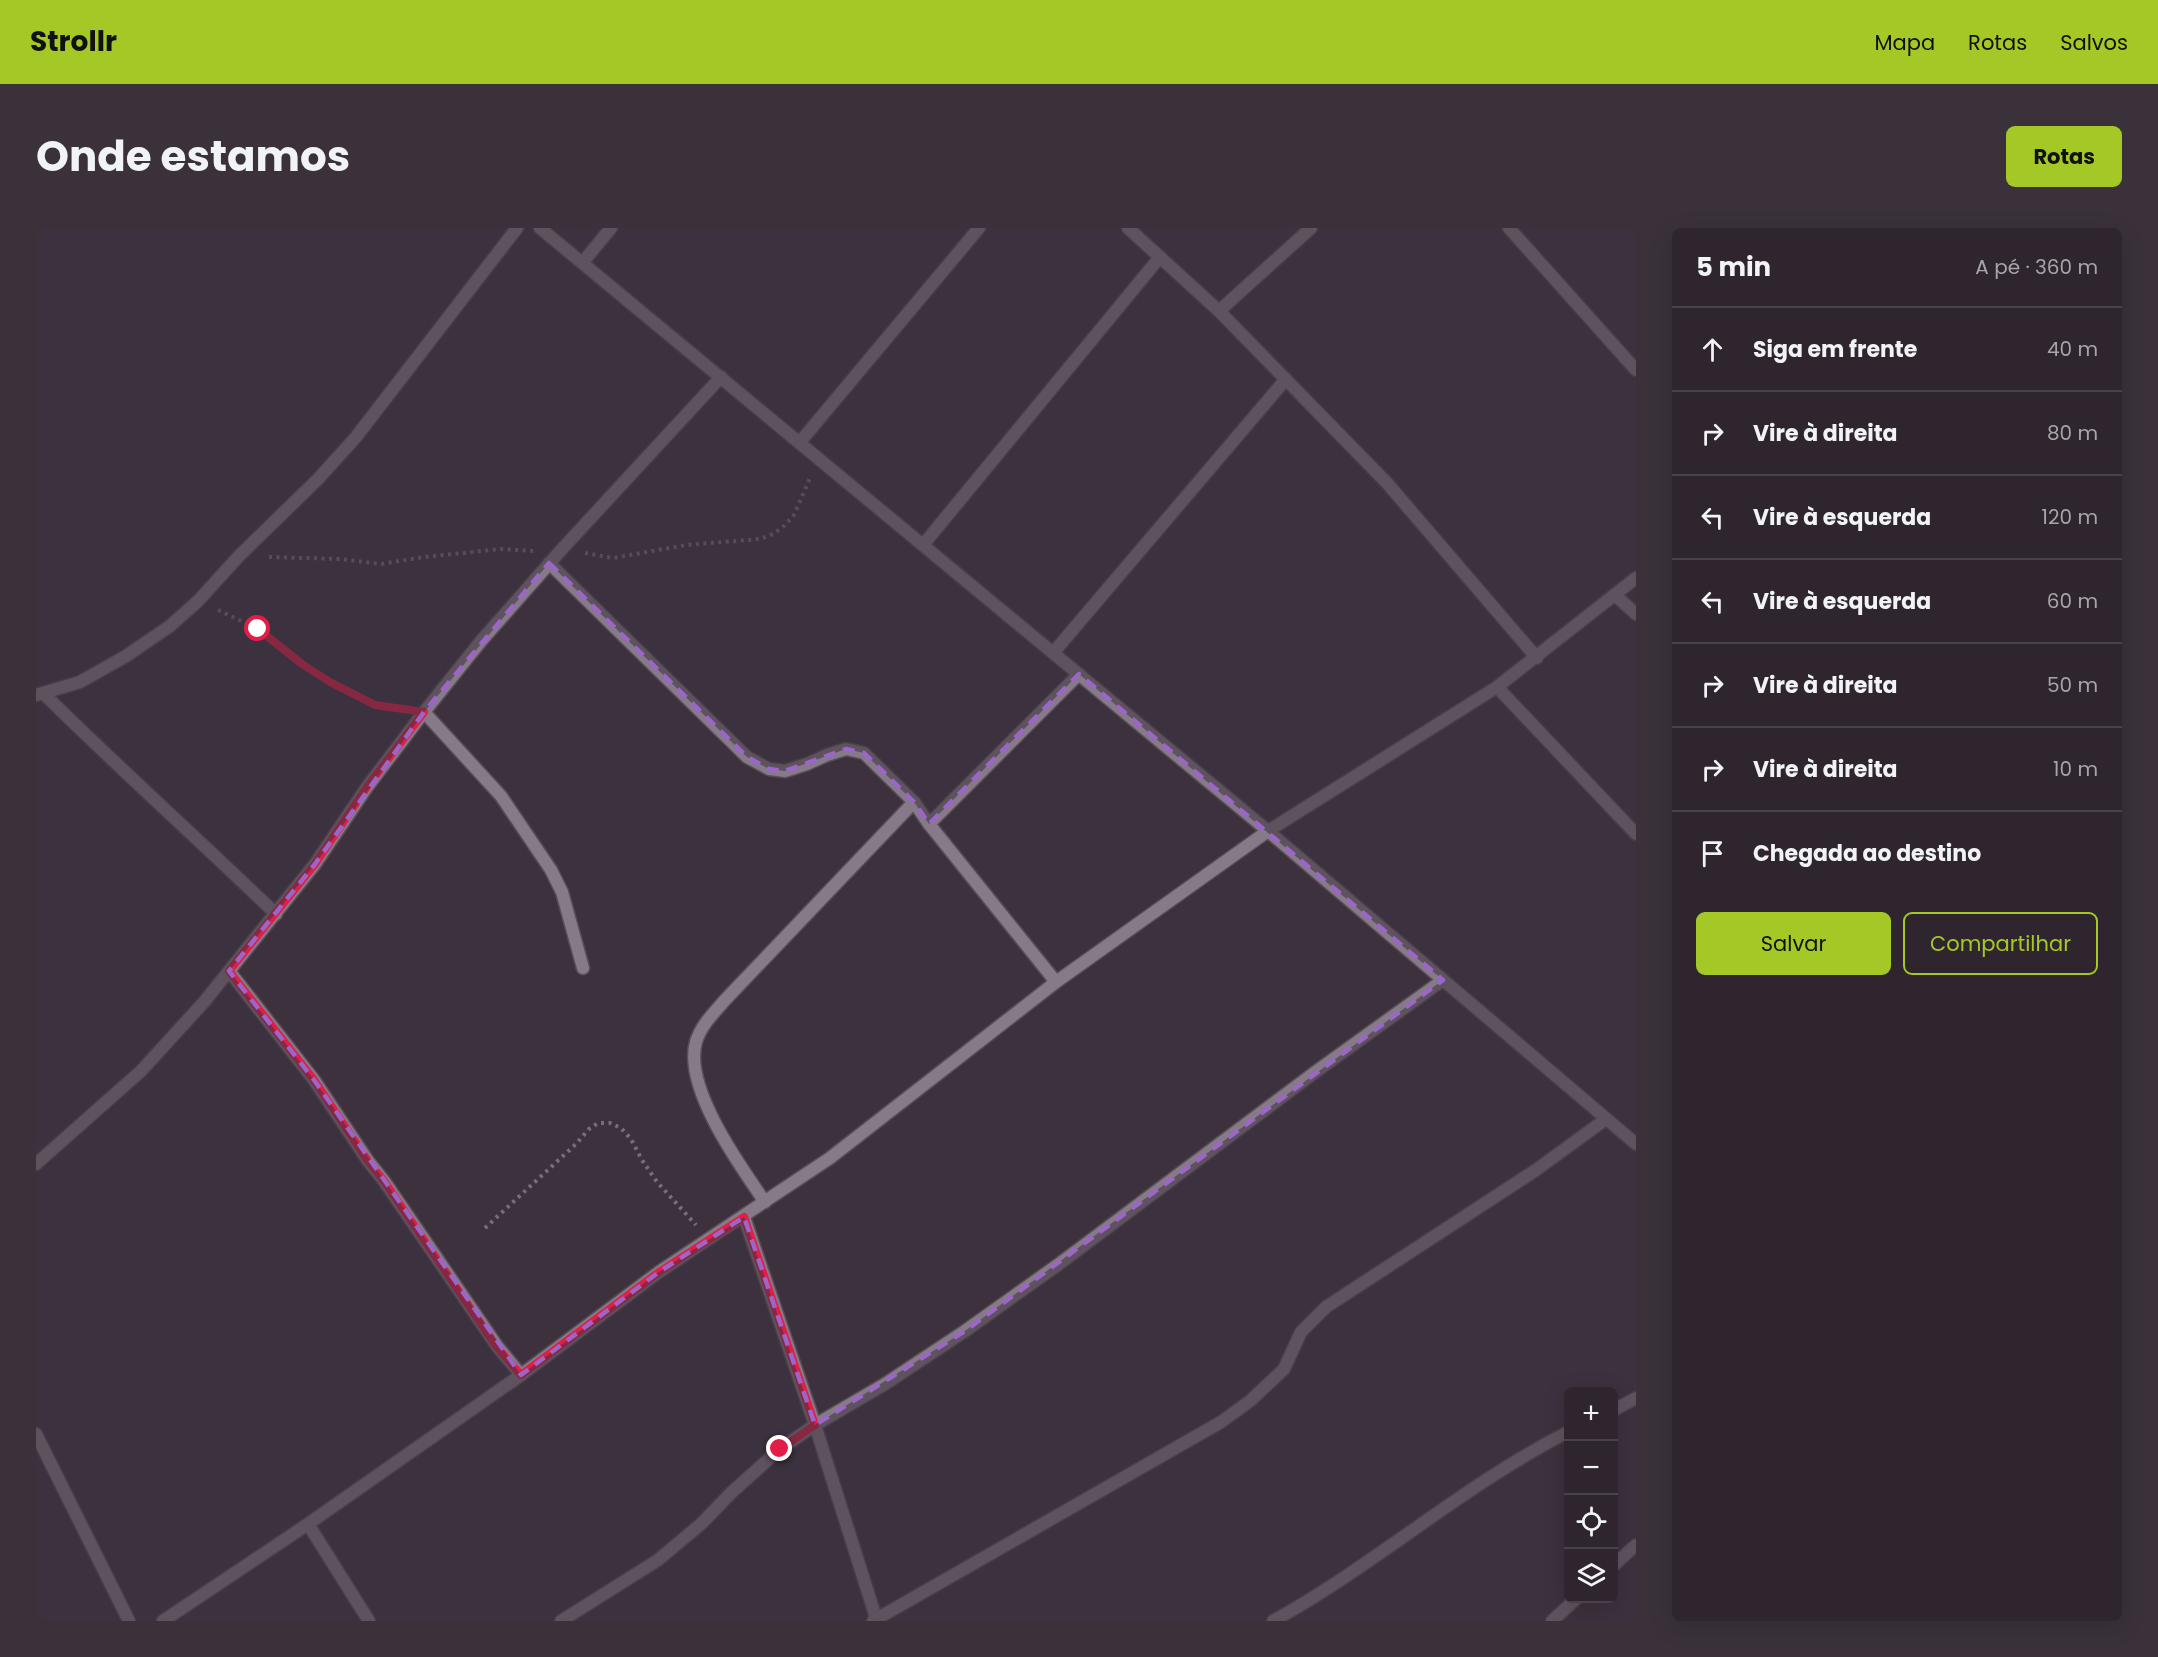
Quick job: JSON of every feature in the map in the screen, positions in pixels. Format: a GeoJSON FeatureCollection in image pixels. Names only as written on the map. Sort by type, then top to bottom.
{"type":"FeatureCollection","features":[{"type":"Feature","properties":{"kind":"street"},"geometry":{"type":"LineString","coordinates":[[40,694],[80,682],[126,656],[170,626],[198,601],[239,556],[310,488],[356,437],[517,228]]}},
{"type":"Feature","properties":{"kind":"street"},"geometry":{"type":"LineString","coordinates":[[540,228],[1268,831],[1636,1144]]}},
{"type":"Feature","properties":{"kind":"street"},"geometry":{"type":"LineString","coordinates":[[583,262],[611,228]]}},
{"type":"Feature","properties":{"kind":"street"},"geometry":{"type":"LineString","coordinates":[[800,442],[979,228]]}},
{"type":"Feature","properties":{"kind":"street"},"geometry":{"type":"LineString","coordinates":[[1128,228],[1219,311],[1387,483],[1537,658]]}},
{"type":"Feature","properties":{"kind":"street"},"geometry":{"type":"LineString","coordinates":[[1219,311],[1311,228]]}},
{"type":"Feature","properties":{"kind":"street"},"geometry":{"type":"LineString","coordinates":[[1509,228],[1636,370]]}},
{"type":"Feature","properties":{"kind":"street"},"geometry":{"type":"LineString","coordinates":[[923,545],[1160,257]]}},
{"type":"Feature","properties":{"kind":"street"},"geometry":{"type":"LineString","coordinates":[[36,1164],[141,1071],[204,1002],[315,864],[367,787],[482,640],[562,548],[721,377]]}},
{"type":"Feature","properties":{"kind":"street"},"geometry":{"type":"LineString","coordinates":[[1053,653],[1286,379]]}},
{"type":"Feature","properties":{"kind":"street"},"geometry":{"type":"LineString","coordinates":[[549,563],[747,757],[769,769],[785,771],[846,749],[864,753],[914,802],[929,824],[1056,982]]}},
{"type":"Feature","properties":{"kind":"street"},"geometry":{"type":"LineString","coordinates":[[163,1621],[308,1524],[521,1375],[659,1272],[830,1158],[1056,982],[1268,831],[1497,687],[1537,658],[1636,578]]}},
{"type":"Feature","properties":{"kind":"street"},"geometry":{"type":"LineString","coordinates":[[1614,595],[1636,614]]}},
{"type":"Feature","properties":{"kind":"street"},"geometry":{"type":"LineString","coordinates":[[929,824],[1079,674]]}},
{"type":"Feature","properties":{"kind":"street"},"geometry":{"type":"LineString","coordinates":[[1497,687],[1636,834]]}},
{"type":"Feature","properties":{"kind":"street"},"geometry":{"type":"LineString","coordinates":[[40,694],[180,822],[276,914]]}},
{"type":"Feature","properties":{"kind":"street"},"geometry":{"type":"LineString","coordinates":[[424,712],[501,796],[551,870],[562,892],[584,968]]}},
{"type":"Feature","properties":{"kind":"street"},"geometry":{"type":"LineString","coordinates":[[765,1202],[735,1160],[711,1117],[695,1061],[696,1044],[703,1026],[725,1000],[914,802]]}},
{"type":"Feature","properties":{"kind":"street"},"geometry":{"type":"LineString","coordinates":[[229,971],[314,1080],[496,1346],[521,1375]]}},
{"type":"Feature","properties":{"kind":"street"},"geometry":{"type":"LineString","coordinates":[[561,1621],[658,1560],[701,1524],[732,1492],[780,1449],[815,1425],[885,1384],[1059,1264],[1314,1073],[1443,980]]}},
{"type":"Feature","properties":{"kind":"street"},"geometry":{"type":"LineString","coordinates":[[744,1217],[815,1425],[875,1620],[1221,1422],[1250,1401],[1284,1369],[1301,1332],[1326,1307],[1536,1170],[1606,1119]]}},
{"type":"Feature","properties":{"kind":"street"},"geometry":{"type":"LineString","coordinates":[[1618,1408],[1636,1398]]}},
{"type":"Feature","properties":{"kind":"street"},"geometry":{"type":"LineString","coordinates":[[36,1434],[39,1451],[129,1621]]}},
{"type":"Feature","properties":{"kind":"street"},"geometry":{"type":"LineString","coordinates":[[1274,1621],[1374,1559],[1515,1460],[1564,1435]]}},
{"type":"Feature","properties":{"kind":"street"},"geometry":{"type":"LineString","coordinates":[[308,1524],[369,1621]]}},
{"type":"Feature","properties":{"kind":"street"},"geometry":{"type":"LineString","coordinates":[[1618,1561],[1636,1545]]}},
{"type":"Feature","properties":{"kind":"street"},"geometry":{"type":"LineString","coordinates":[[1552,1621],[1572,1603]]}},
{"type":"Feature","properties":{"kind":"path"},"geometry":{"type":"LineString","coordinates":[[239,556],[340,559],[381,564],[501,549],[526,552],[562,548],[613,558],[687,545],[766,537],[784,526],[795,515],[819,458]]}},
{"type":"Feature","properties":{"kind":"path"},"geometry":{"type":"LineString","coordinates":[[198,601],[258,629],[302,664],[330,682],[375,705],[424,712]]}},
{"type":"Feature","properties":{"kind":"path"},"geometry":{"type":"LineString","coordinates":[[485,1227],[576,1144],[589,1129],[598,1123],[610,1123],[621,1128],[631,1139],[657,1182],[708,1240]]}},
{"type":"Feature","properties":{"kind":"highlighted area"},"geometry":{"type":"Polygon","coordinates":[[[549,563],[747,757],[769,769],[785,771],[846,749],[864,753],[914,802],[929,824],[1079,674],[1443,980],[965,1331],[815,1425],[744,1217],[659,1272],[521,1375],[314,1080],[229,971],[315,864],[424,712],[549,563]]]}},
{"type":"Feature","properties":{"kind":"route"},"geometry":{"type":"LineString","coordinates":[[258,629],[302,664],[330,682],[375,705],[424,712],[367,787],[315,864],[229,971],[314,1080],[368,1161],[434,1252],[496,1346],[521,1375],[659,1272],[744,1217],[815,1425],[780,1449]]}}]}
